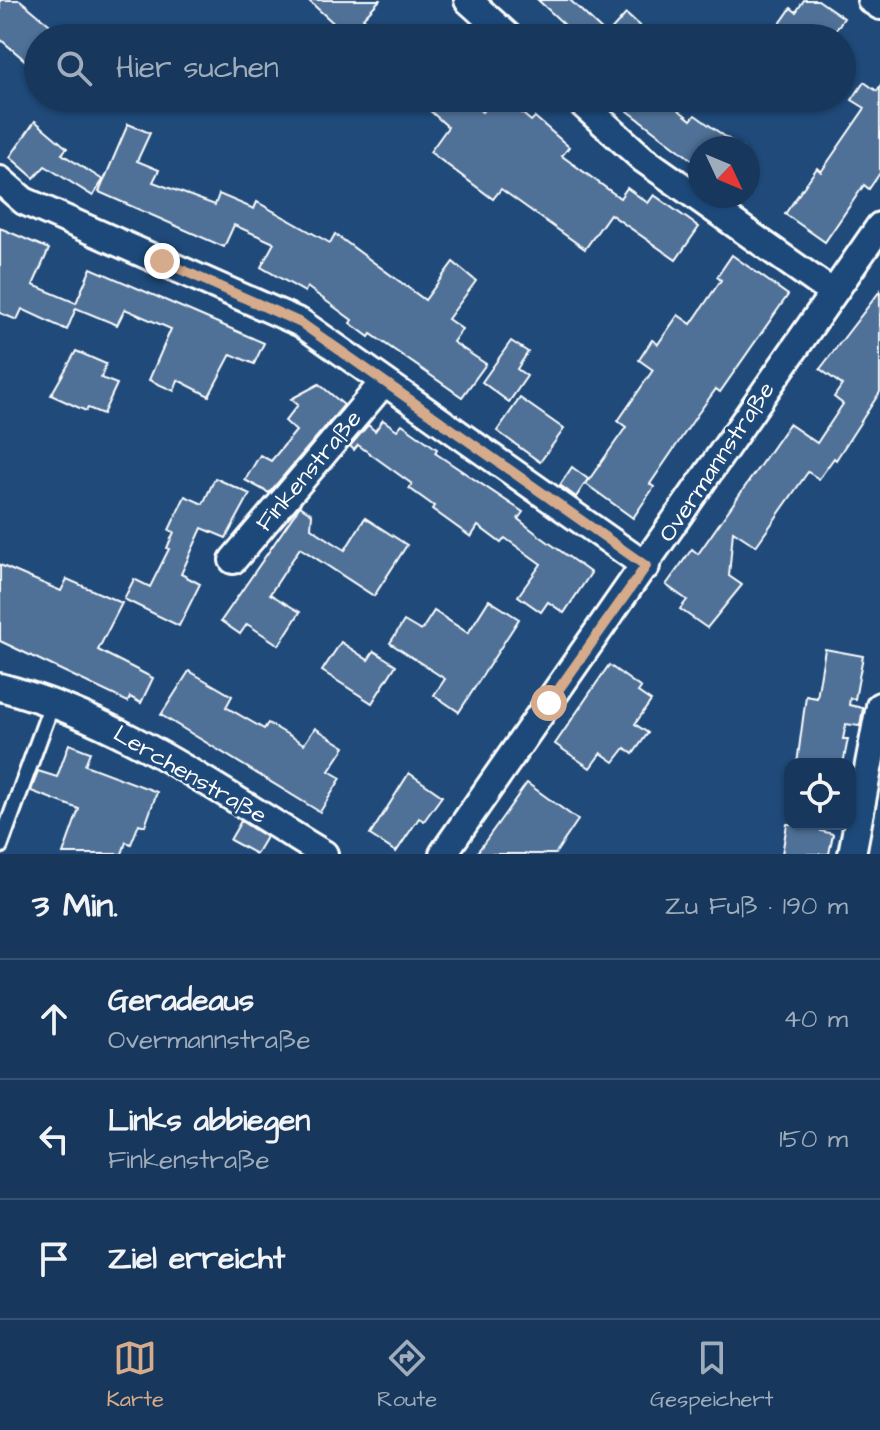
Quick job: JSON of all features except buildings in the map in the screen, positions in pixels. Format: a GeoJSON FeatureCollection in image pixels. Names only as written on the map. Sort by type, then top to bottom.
{"type":"FeatureCollection","features":[{"type":"Feature","properties":{"kind":"street"},"geometry":{"type":"LineString","coordinates":[[468,0],[495,24]]}},
{"type":"Feature","properties":{"kind":"street"},"geometry":{"type":"LineString","coordinates":[[871,0],[880,6]]}},
{"type":"Feature","properties":{"kind":"street"},"geometry":{"type":"LineString","coordinates":[[591,112],[643,159],[833,293]]}},
{"type":"Feature","properties":{"kind":"street"},"geometry":{"type":"LineString","coordinates":[[0,180],[24,201],[301,323],[646,566]]}},
{"type":"Feature","properties":{"kind":"street","name":"Overmannstraße"},"geometry":{"type":"LineString","coordinates":[[443,854],[880,226]]}},
{"type":"Feature","properties":{"kind":"street","name":"Finkenstraße"},"geometry":{"type":"LineString","coordinates":[[233,560],[384,382]]}},
{"type":"Feature","properties":{"kind":"street","name":"Lerchenstraße"},"geometry":{"type":"LineString","coordinates":[[0,687],[54,701],[133,738],[324,854]]}},
{"type":"Feature","properties":{"kind":"street"},"geometry":{"type":"LineString","coordinates":[[852,854],[870,812],[880,706]]}},
{"type":"Feature","properties":{"kind":"lane"},"geometry":{"type":"LineString","coordinates":[[0,846],[54,701]]}},
{"type":"Feature","properties":{"kind":"route"},"geometry":{"type":"LineString","coordinates":[[162,261],[301,323],[646,566],[549,703]]}}]}
